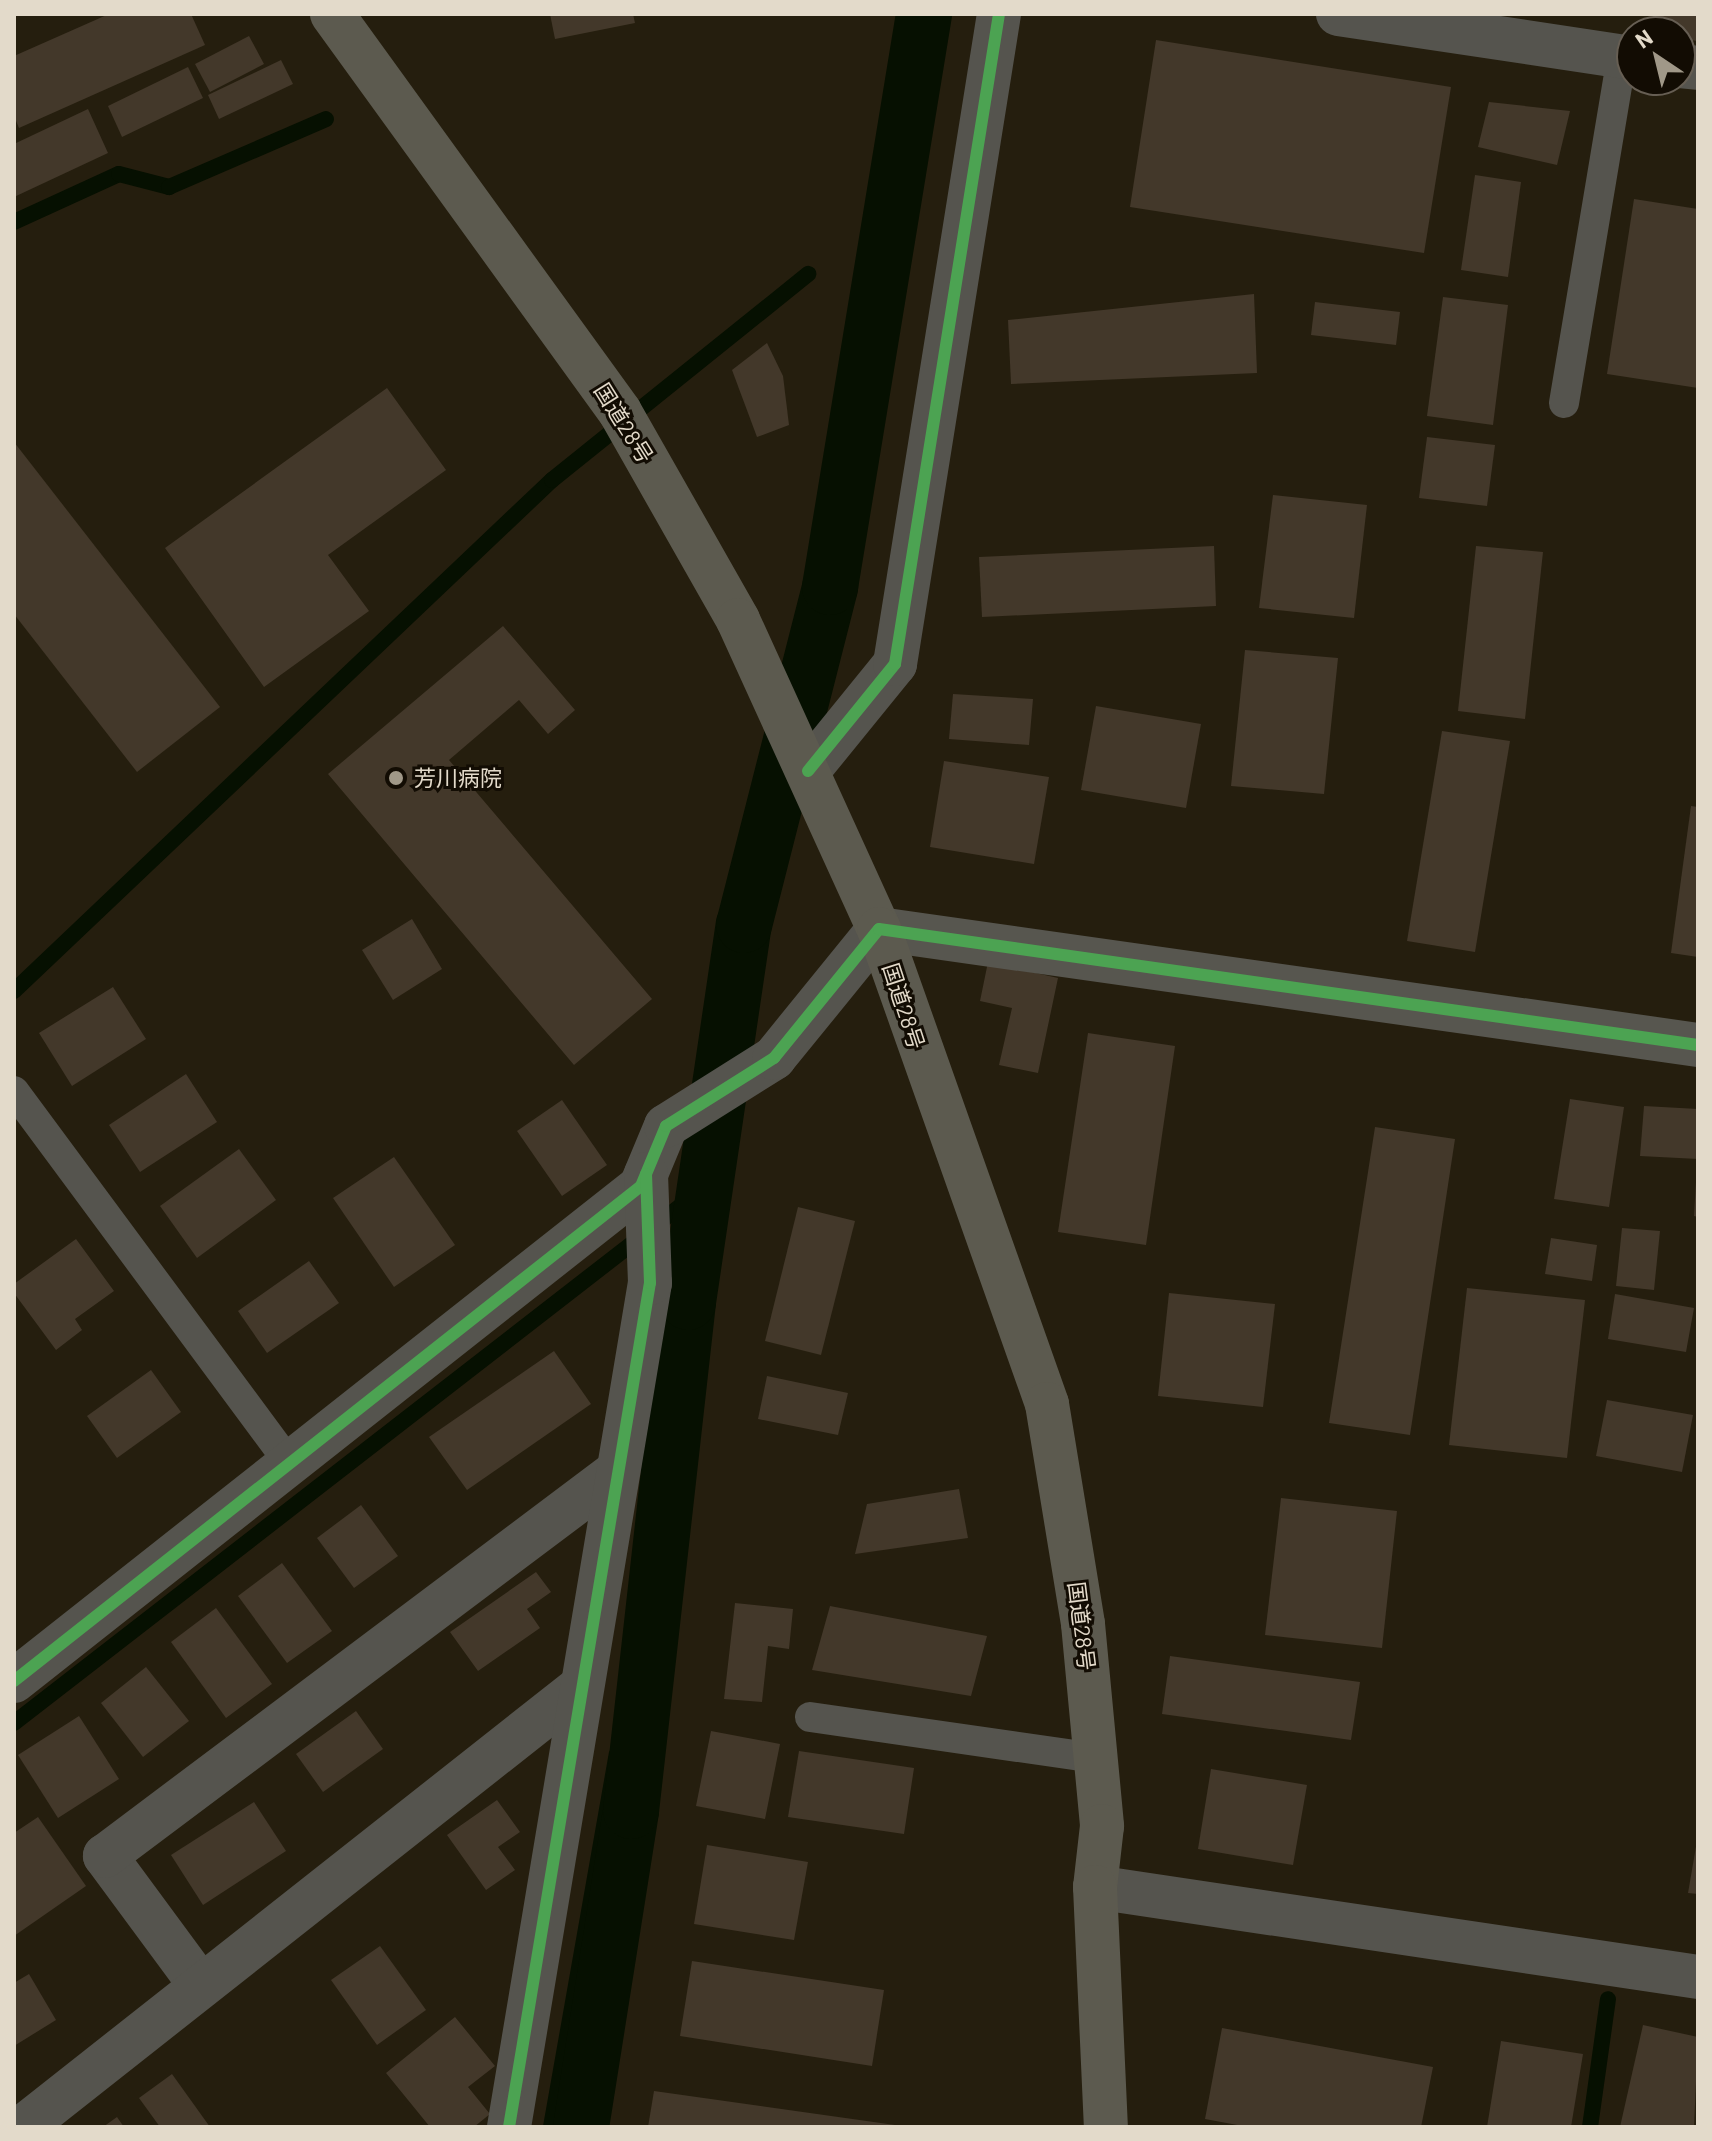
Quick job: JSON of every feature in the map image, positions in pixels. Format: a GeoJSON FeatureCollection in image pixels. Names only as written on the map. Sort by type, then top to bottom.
{"type":"FeatureCollection","features":[{"type":"Feature","properties":{"kind":"highway","name":"国道28号"},"geometry":{"type":"LineString","coordinates":[[332,14],[620,412],[738,620],[879,929],[1047,1404],[1083,1624],[1102,1826],[1095,1887],[1106,2127]]}},
{"type":"Feature","properties":{"kind":"street"},"geometry":{"type":"LineString","coordinates":[[808,771],[895,664],[999,14]]}},
{"type":"Feature","properties":{"kind":"street"},"geometry":{"type":"LineString","coordinates":[[1338,14],[1616,56]]}},
{"type":"Feature","properties":{"kind":"street"},"geometry":{"type":"LineString","coordinates":[[14,1681],[641,1186],[666,1126],[774,1058],[879,929],[1698,1045]]}},
{"type":"Feature","properties":{"kind":"street"},"geometry":{"type":"LineString","coordinates":[[509,2127],[650,1283],[646,1174]]}},
{"type":"Feature","properties":{"kind":"street"},"geometry":{"type":"LineString","coordinates":[[201,1986],[105,1856],[618,1471]]}},
{"type":"Feature","properties":{"kind":"street"},"geometry":{"type":"LineString","coordinates":[[23,2127],[582,1686]]}},
{"type":"Feature","properties":{"kind":"street"},"geometry":{"type":"LineString","coordinates":[[1095,1887],[1698,1977]]}},
{"type":"Feature","properties":{"kind":"lane"},"geometry":{"type":"LineString","coordinates":[[1564,403],[1620,96]]}},
{"type":"Feature","properties":{"kind":"lane"},"geometry":{"type":"LineString","coordinates":[[14,1091],[289,1462]]}},
{"type":"Feature","properties":{"kind":"lane"},"geometry":{"type":"LineString","coordinates":[[810,1717],[1096,1758]]}},
{"type":"Feature","properties":{"kind":"building"},"geometry":{"type":"Polygon","coordinates":[[[109,14],[191,14],[205,45],[19,128],[14,116],[14,56],[109,14]]]}},
{"type":"Feature","properties":{"kind":"building"},"geometry":{"type":"Polygon","coordinates":[[[550,14],[633,14],[635,23],[555,39],[550,14]]]}},
{"type":"Feature","properties":{"kind":"building"},"geometry":{"type":"Polygon","coordinates":[[[1698,14],[1698,41],[1696,16],[1653,16],[1698,14]]]}},
{"type":"Feature","properties":{"kind":"building"},"geometry":{"type":"Polygon","coordinates":[[[249,36],[264,64],[210,92],[195,64],[249,36]]]}},
{"type":"Feature","properties":{"kind":"building"},"geometry":{"type":"Polygon","coordinates":[[[1156,40],[1451,87],[1424,253],[1130,207],[1156,40]]]}},
{"type":"Feature","properties":{"kind":"building"},"geometry":{"type":"Polygon","coordinates":[[[281,60],[293,84],[219,119],[208,95],[281,60]]]}},
{"type":"Feature","properties":{"kind":"building"},"geometry":{"type":"Polygon","coordinates":[[[188,67],[203,98],[122,137],[108,106],[188,67]]]}},
{"type":"Feature","properties":{"kind":"building"},"geometry":{"type":"Polygon","coordinates":[[[1489,102],[1570,111],[1557,165],[1478,147],[1489,102]]]}},
{"type":"Feature","properties":{"kind":"building"},"geometry":{"type":"Polygon","coordinates":[[[88,109],[108,153],[14,197],[14,144],[88,109]]]}},
{"type":"Feature","properties":{"kind":"building"},"geometry":{"type":"Polygon","coordinates":[[[1475,175],[1521,182],[1508,277],[1461,270],[1475,175]]]}},
{"type":"Feature","properties":{"kind":"building"},"geometry":{"type":"Polygon","coordinates":[[[1634,199],[1698,209],[1698,388],[1607,374],[1634,199]]]}},
{"type":"Feature","properties":{"kind":"building"},"geometry":{"type":"Polygon","coordinates":[[[1254,294],[1257,373],[1011,384],[1008,320],[1254,294]]]}},
{"type":"Feature","properties":{"kind":"building"},"geometry":{"type":"Polygon","coordinates":[[[1443,297],[1508,305],[1493,425],[1427,416],[1443,297]]]}},
{"type":"Feature","properties":{"kind":"building"},"geometry":{"type":"Polygon","coordinates":[[[1315,302],[1400,312],[1396,345],[1311,335],[1315,302]]]}},
{"type":"Feature","properties":{"kind":"building"},"geometry":{"type":"Polygon","coordinates":[[[767,343],[783,376],[789,425],[757,437],[732,370],[767,343]]]}},
{"type":"Feature","properties":{"kind":"building"},"geometry":{"type":"Polygon","coordinates":[[[387,388],[446,470],[328,555],[369,611],[264,687],[165,548],[387,388]]]}},
{"type":"Feature","properties":{"kind":"building"},"geometry":{"type":"Polygon","coordinates":[[[1427,437],[1495,445],[1487,506],[1419,498],[1427,437]]]}},
{"type":"Feature","properties":{"kind":"building"},"geometry":{"type":"Polygon","coordinates":[[[14,442],[220,707],[137,772],[14,614],[14,442]]]}},
{"type":"Feature","properties":{"kind":"building"},"geometry":{"type":"Polygon","coordinates":[[[1273,495],[1367,505],[1354,618],[1259,608],[1273,495]]]}},
{"type":"Feature","properties":{"kind":"building"},"geometry":{"type":"Polygon","coordinates":[[[1214,546],[1216,606],[982,617],[979,557],[1214,546]]]}},
{"type":"Feature","properties":{"kind":"building"},"geometry":{"type":"Polygon","coordinates":[[[1476,546],[1543,552],[1525,719],[1458,711],[1476,546]]]}},
{"type":"Feature","properties":{"kind":"building"},"geometry":{"type":"Polygon","coordinates":[[[503,626],[575,710],[548,734],[519,700],[449,760],[652,999],[574,1065],[328,774],[503,626]]]}},
{"type":"Feature","properties":{"kind":"building"},"geometry":{"type":"Polygon","coordinates":[[[1245,650],[1338,658],[1324,794],[1231,786],[1245,650]]]}},
{"type":"Feature","properties":{"kind":"building"},"geometry":{"type":"Polygon","coordinates":[[[953,694],[1033,699],[1029,745],[949,739],[953,694]]]}},
{"type":"Feature","properties":{"kind":"building"},"geometry":{"type":"Polygon","coordinates":[[[1096,706],[1201,724],[1186,808],[1081,790],[1096,706]]]}},
{"type":"Feature","properties":{"kind":"building"},"geometry":{"type":"Polygon","coordinates":[[[1442,731],[1510,741],[1475,952],[1407,941],[1442,731]]]}},
{"type":"Feature","properties":{"kind":"building"},"geometry":{"type":"Polygon","coordinates":[[[944,761],[1049,777],[1034,864],[930,847],[944,761]]]}},
{"type":"Feature","properties":{"kind":"building"},"geometry":{"type":"Polygon","coordinates":[[[1691,806],[1698,807],[1698,957],[1671,953],[1691,806]]]}},
{"type":"Feature","properties":{"kind":"building"},"geometry":{"type":"Polygon","coordinates":[[[412,919],[442,969],[393,1000],[362,950],[412,919]]]}},
{"type":"Feature","properties":{"kind":"building"},"geometry":{"type":"Polygon","coordinates":[[[988,962],[1058,978],[1038,1073],[999,1065],[1012,1008],[980,1001],[988,962]]]}},
{"type":"Feature","properties":{"kind":"building"},"geometry":{"type":"Polygon","coordinates":[[[113,987],[146,1039],[72,1086],[39,1033],[113,987]]]}},
{"type":"Feature","properties":{"kind":"building"},"geometry":{"type":"Polygon","coordinates":[[[1088,1033],[1175,1046],[1146,1245],[1058,1232],[1088,1033]]]}},
{"type":"Feature","properties":{"kind":"building"},"geometry":{"type":"Polygon","coordinates":[[[186,1074],[217,1122],[140,1172],[109,1125],[186,1074]]]}},
{"type":"Feature","properties":{"kind":"building"},"geometry":{"type":"Polygon","coordinates":[[[1570,1099],[1624,1107],[1609,1207],[1554,1199],[1570,1099]]]}},
{"type":"Feature","properties":{"kind":"building"},"geometry":{"type":"Polygon","coordinates":[[[562,1100],[607,1165],[562,1196],[517,1131],[562,1100]]]}},
{"type":"Feature","properties":{"kind":"building"},"geometry":{"type":"Polygon","coordinates":[[[1644,1106],[1698,1109],[1698,1159],[1640,1156],[1644,1106]]]}},
{"type":"Feature","properties":{"kind":"building"},"geometry":{"type":"Polygon","coordinates":[[[1375,1127],[1455,1139],[1410,1435],[1329,1423],[1375,1127]]]}},
{"type":"Feature","properties":{"kind":"building"},"geometry":{"type":"Polygon","coordinates":[[[239,1149],[276,1200],[197,1258],[160,1206],[239,1149]]]}},
{"type":"Feature","properties":{"kind":"building"},"geometry":{"type":"Polygon","coordinates":[[[394,1157],[455,1245],[394,1287],[333,1198],[394,1157]]]}},
{"type":"Feature","properties":{"kind":"building"},"geometry":{"type":"Polygon","coordinates":[[[1698,1182],[1698,1217],[1694,1216],[1698,1182]]]}},
{"type":"Feature","properties":{"kind":"building"},"geometry":{"type":"Polygon","coordinates":[[[798,1207],[855,1221],[821,1355],[765,1341],[798,1207]]]}},
{"type":"Feature","properties":{"kind":"building"},"geometry":{"type":"Polygon","coordinates":[[[1622,1228],[1660,1231],[1654,1290],[1616,1286],[1622,1228]]]}},
{"type":"Feature","properties":{"kind":"building"},"geometry":{"type":"Polygon","coordinates":[[[1551,1238],[1597,1245],[1592,1281],[1545,1274],[1551,1238]]]}},
{"type":"Feature","properties":{"kind":"building"},"geometry":{"type":"Polygon","coordinates":[[[76,1239],[114,1291],[75,1319],[82,1330],[56,1350],[14,1293],[14,1284],[76,1239]]]}},
{"type":"Feature","properties":{"kind":"building"},"geometry":{"type":"Polygon","coordinates":[[[309,1261],[339,1303],[267,1353],[238,1311],[309,1261]]]}},
{"type":"Feature","properties":{"kind":"building"},"geometry":{"type":"Polygon","coordinates":[[[1467,1288],[1585,1300],[1567,1458],[1449,1445],[1467,1288]]]}},
{"type":"Feature","properties":{"kind":"building"},"geometry":{"type":"Polygon","coordinates":[[[1169,1293],[1275,1304],[1263,1407],[1158,1396],[1169,1293]]]}},
{"type":"Feature","properties":{"kind":"building"},"geometry":{"type":"Polygon","coordinates":[[[1615,1294],[1694,1308],[1686,1352],[1608,1339],[1615,1294]]]}},
{"type":"Feature","properties":{"kind":"building"},"geometry":{"type":"Polygon","coordinates":[[[554,1351],[591,1404],[467,1490],[429,1437],[554,1351]]]}},
{"type":"Feature","properties":{"kind":"building"},"geometry":{"type":"Polygon","coordinates":[[[151,1370],[181,1412],[117,1458],[87,1416],[151,1370]]]}},
{"type":"Feature","properties":{"kind":"building"},"geometry":{"type":"Polygon","coordinates":[[[767,1376],[848,1393],[838,1435],[758,1419],[767,1376]]]}},
{"type":"Feature","properties":{"kind":"building"},"geometry":{"type":"Polygon","coordinates":[[[1607,1400],[1693,1415],[1682,1472],[1596,1456],[1607,1400]]]}},
{"type":"Feature","properties":{"kind":"building"},"geometry":{"type":"Polygon","coordinates":[[[959,1489],[968,1538],[855,1554],[867,1504],[959,1489]]]}},
{"type":"Feature","properties":{"kind":"building"},"geometry":{"type":"Polygon","coordinates":[[[1281,1498],[1397,1511],[1382,1648],[1265,1635],[1281,1498]]]}},
{"type":"Feature","properties":{"kind":"building"},"geometry":{"type":"Polygon","coordinates":[[[361,1505],[398,1556],[354,1588],[317,1538],[361,1505]]]}},
{"type":"Feature","properties":{"kind":"building"},"geometry":{"type":"Polygon","coordinates":[[[282,1563],[332,1631],[287,1663],[238,1596],[282,1563]]]}},
{"type":"Feature","properties":{"kind":"building"},"geometry":{"type":"Polygon","coordinates":[[[536,1572],[551,1592],[527,1609],[540,1628],[478,1671],[450,1632],[536,1572]]]}},
{"type":"Feature","properties":{"kind":"building"},"geometry":{"type":"Polygon","coordinates":[[[735,1603],[793,1609],[789,1649],[768,1646],[762,1702],[724,1699],[735,1603]]]}},
{"type":"Feature","properties":{"kind":"building"},"geometry":{"type":"Polygon","coordinates":[[[830,1606],[987,1636],[971,1696],[812,1670],[830,1606]]]}},
{"type":"Feature","properties":{"kind":"building"},"geometry":{"type":"Polygon","coordinates":[[[216,1608],[272,1684],[226,1718],[171,1642],[216,1608]]]}},
{"type":"Feature","properties":{"kind":"building"},"geometry":{"type":"Polygon","coordinates":[[[1170,1656],[1360,1682],[1351,1740],[1162,1714],[1170,1656]]]}},
{"type":"Feature","properties":{"kind":"building"},"geometry":{"type":"Polygon","coordinates":[[[146,1667],[189,1721],[143,1757],[101,1703],[146,1667]]]}},
{"type":"Feature","properties":{"kind":"building"},"geometry":{"type":"Polygon","coordinates":[[[356,1711],[383,1749],[323,1792],[296,1754],[356,1711]]]}},
{"type":"Feature","properties":{"kind":"building"},"geometry":{"type":"Polygon","coordinates":[[[79,1716],[119,1779],[58,1818],[18,1755],[79,1716]]]}},
{"type":"Feature","properties":{"kind":"building"},"geometry":{"type":"Polygon","coordinates":[[[711,1731],[780,1744],[765,1819],[696,1806],[711,1731]]]}},
{"type":"Feature","properties":{"kind":"building"},"geometry":{"type":"Polygon","coordinates":[[[799,1751],[914,1768],[904,1834],[788,1817],[799,1751]]]}},
{"type":"Feature","properties":{"kind":"building"},"geometry":{"type":"Polygon","coordinates":[[[1211,1769],[1307,1785],[1293,1865],[1198,1849],[1211,1769]]]}},
{"type":"Feature","properties":{"kind":"building"},"geometry":{"type":"Polygon","coordinates":[[[497,1800],[520,1832],[498,1847],[515,1870],[486,1890],[447,1835],[497,1800]]]}},
{"type":"Feature","properties":{"kind":"building"},"geometry":{"type":"Polygon","coordinates":[[[254,1802],[286,1851],[203,1905],[171,1855],[254,1802]]]}},
{"type":"Feature","properties":{"kind":"building"},"geometry":{"type":"Polygon","coordinates":[[[38,1817],[86,1886],[14,1936],[14,1833],[38,1817]]]}},
{"type":"Feature","properties":{"kind":"building"},"geometry":{"type":"Polygon","coordinates":[[[1698,1835],[1698,1894],[1688,1893],[1698,1835]]]}},
{"type":"Feature","properties":{"kind":"building"},"geometry":{"type":"Polygon","coordinates":[[[707,1845],[808,1862],[794,1940],[694,1924],[707,1845]]]}},
{"type":"Feature","properties":{"kind":"building"},"geometry":{"type":"Polygon","coordinates":[[[380,1946],[426,2010],[377,2045],[331,1980],[380,1946]]]}},
{"type":"Feature","properties":{"kind":"building"},"geometry":{"type":"Polygon","coordinates":[[[692,1961],[884,1990],[872,2066],[680,2036],[692,1961]]]}},
{"type":"Feature","properties":{"kind":"building"},"geometry":{"type":"Polygon","coordinates":[[[29,1974],[56,2020],[14,2046],[14,1983],[29,1974]]]}},
{"type":"Feature","properties":{"kind":"building"},"geometry":{"type":"Polygon","coordinates":[[[455,2017],[495,2066],[468,2087],[490,2114],[474,2127],[430,2127],[386,2073],[455,2017]]]}},
{"type":"Feature","properties":{"kind":"building"},"geometry":{"type":"Polygon","coordinates":[[[1643,2025],[1698,2037],[1694,2127],[1620,2127],[1643,2025]]]}},
{"type":"Feature","properties":{"kind":"building"},"geometry":{"type":"Polygon","coordinates":[[[1222,2028],[1433,2067],[1421,2127],[1248,2127],[1205,2119],[1222,2028]]]}},
{"type":"Feature","properties":{"kind":"building"},"geometry":{"type":"Polygon","coordinates":[[[1501,2041],[1583,2054],[1571,2127],[1487,2127],[1501,2041]]]}},
{"type":"Feature","properties":{"kind":"building"},"geometry":{"type":"Polygon","coordinates":[[[172,2074],[210,2127],[160,2127],[139,2098],[172,2074]]]}},
{"type":"Feature","properties":{"kind":"building"},"geometry":{"type":"Polygon","coordinates":[[[654,2091],[895,2125],[895,2127],[648,2127],[654,2091]]]}},
{"type":"Feature","properties":{"kind":"building"},"geometry":{"type":"Polygon","coordinates":[[[117,2117],[124,2127],[103,2127],[117,2117]]]}},
{"type":"Feature","properties":{"kind":"waterway"},"geometry":{"type":"LineString","coordinates":[[581,2127],[631,1811],[688,1302],[744,925],[830,587],[924,14]]}},
{"type":"Feature","properties":{"kind":"waterway"},"geometry":{"type":"LineString","coordinates":[[14,222],[119,174],[169,187],[326,119]]}},
{"type":"Feature","properties":{"kind":"waterway"},"geometry":{"type":"LineString","coordinates":[[14,991],[552,480],[808,274]]}},
{"type":"Feature","properties":{"kind":"waterway"},"geometry":{"type":"LineString","coordinates":[[14,1723],[705,1187]]}},
{"type":"Feature","properties":{"kind":"waterway"},"geometry":{"type":"LineString","coordinates":[[551,2127],[617,1754]]}},
{"type":"Feature","properties":{"kind":"waterway"},"geometry":{"type":"LineString","coordinates":[[1590,2127],[1608,1999]]}},
{"type":"Feature","properties":{"kind":"cycle path"},"geometry":{"type":"LineString","coordinates":[[808,771],[895,664],[999,14]]}},
{"type":"Feature","properties":{"kind":"cycle path"},"geometry":{"type":"LineString","coordinates":[[14,1681],[641,1186],[666,1126],[774,1058],[879,929],[1698,1045]]}},
{"type":"Feature","properties":{"kind":"cycle path"},"geometry":{"type":"LineString","coordinates":[[509,2127],[650,1283],[646,1174]]}},
{"type":"Feature","properties":{"kind":"place","name":"芳川病院"},"geometry":{"type":"Point","coordinates":[396,778]}}]}
